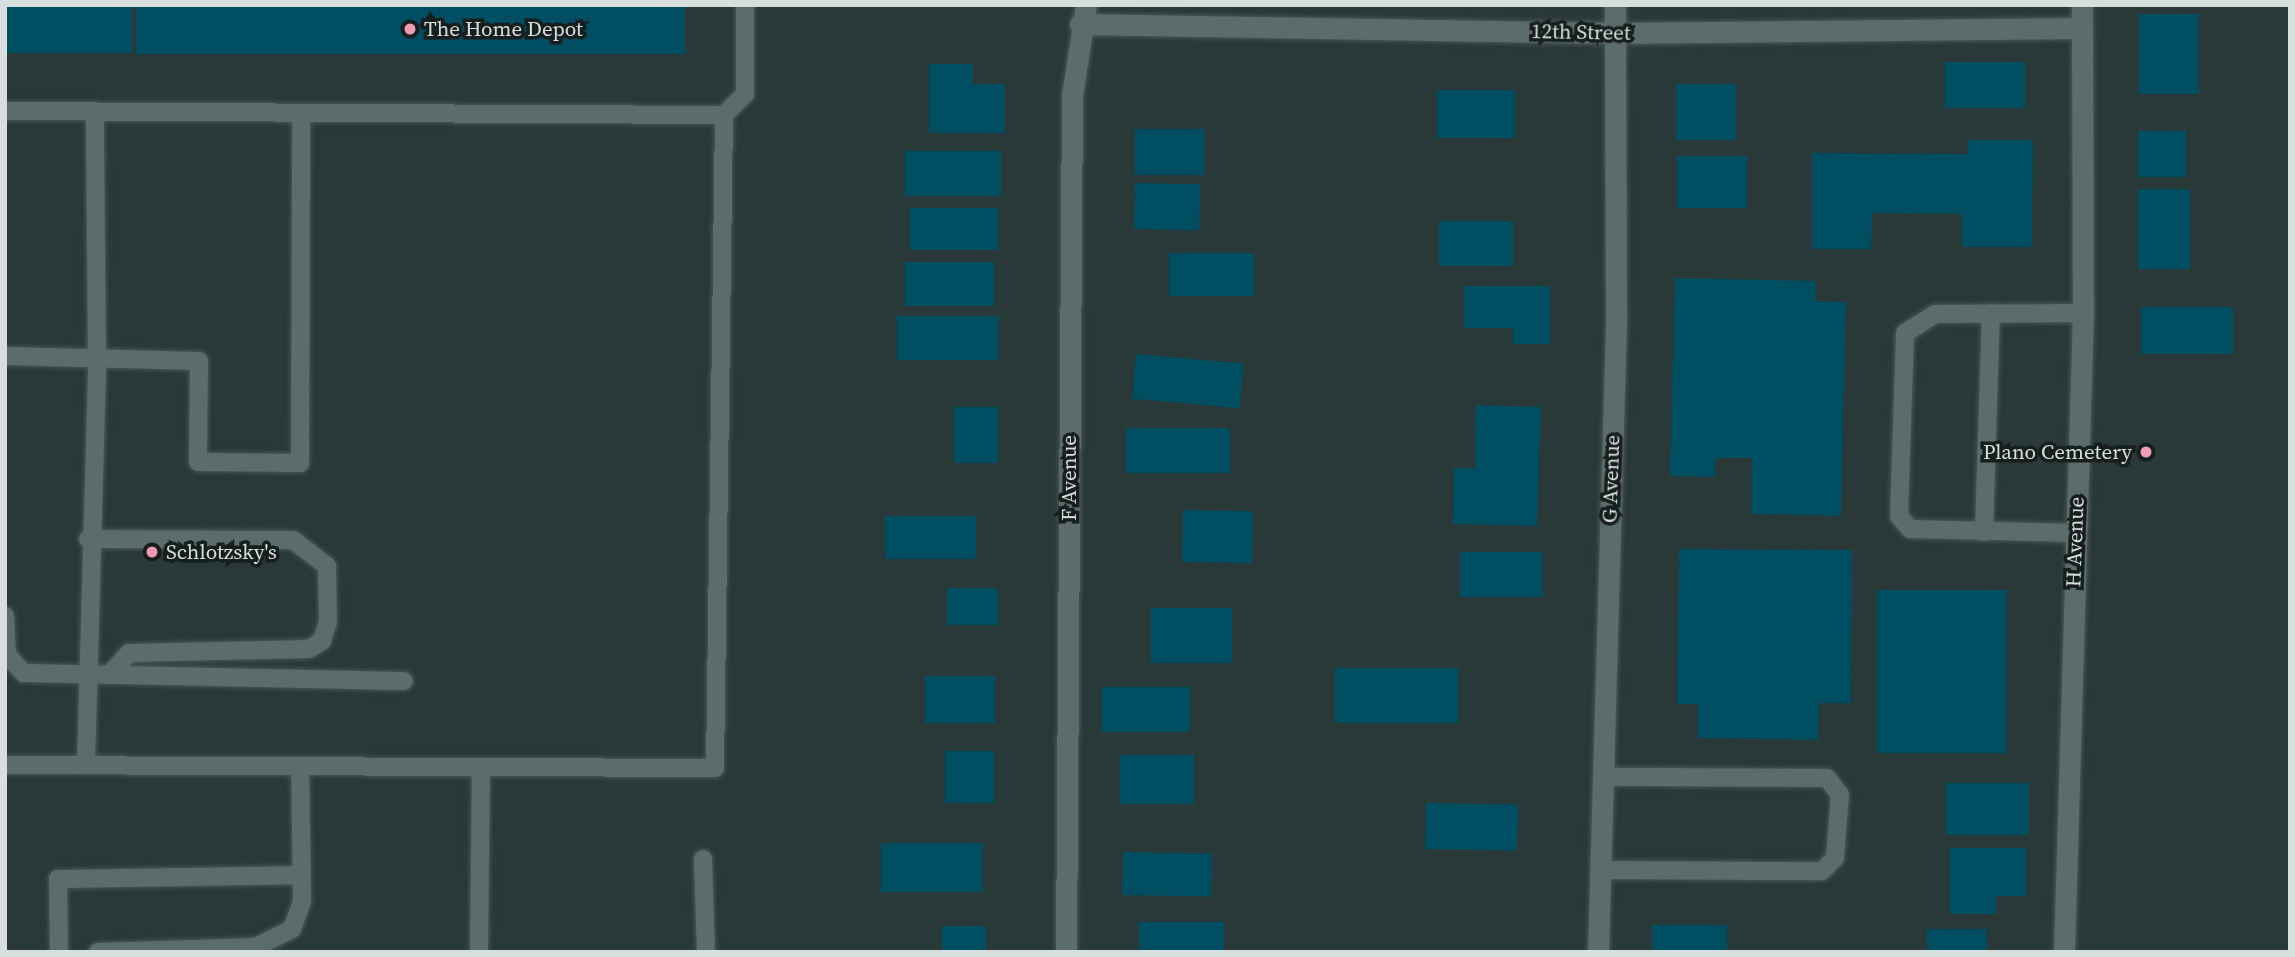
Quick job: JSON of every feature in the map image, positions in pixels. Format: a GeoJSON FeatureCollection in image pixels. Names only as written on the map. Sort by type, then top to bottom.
{"type":"FeatureCollection","features":[{"type":"Feature","properties":{"kind":"street","name":"G Avenue"},"geometry":{"type":"LineString","coordinates":[[1598,952],[1616,323],[1615,5]]}},
{"type":"Feature","properties":{"kind":"street","name":"H Avenue"},"geometry":{"type":"LineString","coordinates":[[2064,952],[2083,313],[2082,5]]}},
{"type":"Feature","properties":{"kind":"street","name":"12th Street"},"geometry":{"type":"LineString","coordinates":[[1083,15],[1615,33],[2082,28]]}},
{"type":"Feature","properties":{"kind":"street","name":"F Avenue"},"geometry":{"type":"LineString","coordinates":[[1066,952],[1072,96],[1083,15]]}},
{"type":"Feature","properties":{"kind":"lane"},"geometry":{"type":"LineString","coordinates":[[5,765],[715,768],[724,116],[745,94],[745,5]]}},
{"type":"Feature","properties":{"kind":"lane"},"geometry":{"type":"LineString","coordinates":[[5,111],[95,116],[724,116]]}},
{"type":"Feature","properties":{"kind":"lane"},"geometry":{"type":"LineString","coordinates":[[86,765],[88,539],[97,362],[95,116]]}},
{"type":"Feature","properties":{"kind":"lane"},"geometry":{"type":"LineString","coordinates":[[5,355],[97,362],[199,361],[198,462],[300,463],[301,116]]}},
{"type":"Feature","properties":{"kind":"lane"},"geometry":{"type":"LineString","coordinates":[[1984,532],[1992,313]]}},
{"type":"Feature","properties":{"kind":"lane"},"geometry":{"type":"LineString","coordinates":[[2075,533],[1910,528],[1899,516],[1905,334],[1935,314],[2083,313]]}},
{"type":"Feature","properties":{"kind":"lane"},"geometry":{"type":"LineString","coordinates":[[88,539],[293,540],[327,566],[328,622],[321,640],[309,649],[129,653],[109,675]]}},
{"type":"Feature","properties":{"kind":"lane"},"geometry":{"type":"LineString","coordinates":[[5,616],[7,655],[24,673],[404,681]]}},
{"type":"Feature","properties":{"kind":"lane"},"geometry":{"type":"LineString","coordinates":[[98,952],[256,947],[292,929],[302,901],[300,766]]}},
{"type":"Feature","properties":{"kind":"lane"},"geometry":{"type":"LineString","coordinates":[[479,952],[481,767]]}},
{"type":"Feature","properties":{"kind":"lane"},"geometry":{"type":"LineString","coordinates":[[1600,870],[1822,871],[1835,858],[1840,795],[1827,778],[1603,777]]}},
{"type":"Feature","properties":{"kind":"lane"},"geometry":{"type":"LineString","coordinates":[[703,859],[706,952]]}},
{"type":"Feature","properties":{"kind":"lane"},"geometry":{"type":"LineString","coordinates":[[59,952],[58,879],[301,875]]}},
{"type":"Feature","properties":{"kind":"building"},"geometry":{"type":"Polygon","coordinates":[[[5,5],[132,5],[132,53],[5,53],[5,5]]]}},
{"type":"Feature","properties":{"kind":"building","name":"The Home Depot"},"geometry":{"type":"Polygon","coordinates":[[[136,5],[685,5],[685,54],[136,54],[136,5]]]}},
{"type":"Feature","properties":{"kind":"building"},"geometry":{"type":"Polygon","coordinates":[[[2139,14],[2199,14],[2199,94],[2139,94],[2139,14]]]}},
{"type":"Feature","properties":{"kind":"building"},"geometry":{"type":"Polygon","coordinates":[[[1945,62],[2025,62],[2025,108],[1945,108],[1945,62]]]}},
{"type":"Feature","properties":{"kind":"building"},"geometry":{"type":"Polygon","coordinates":[[[929,64],[973,64],[973,84],[1005,84],[1005,133],[929,133],[929,64]]]}},
{"type":"Feature","properties":{"kind":"building"},"geometry":{"type":"Polygon","coordinates":[[[1676,84],[1736,84],[1736,140],[1676,140],[1676,84]]]}},
{"type":"Feature","properties":{"kind":"building"},"geometry":{"type":"Polygon","coordinates":[[[1437,90],[1515,90],[1515,138],[1437,138],[1437,90]]]}},
{"type":"Feature","properties":{"kind":"building"},"geometry":{"type":"Polygon","coordinates":[[[1135,129],[1204,129],[1204,175],[1135,175],[1135,129]]]}},
{"type":"Feature","properties":{"kind":"building"},"geometry":{"type":"Polygon","coordinates":[[[2138,131],[2186,131],[2186,177],[2138,177],[2138,131]]]}},
{"type":"Feature","properties":{"kind":"building"},"geometry":{"type":"Polygon","coordinates":[[[1968,140],[2033,140],[2032,247],[1962,247],[1962,214],[1872,213],[1871,249],[1812,249],[1812,153],[1968,154],[1968,140]]]}},
{"type":"Feature","properties":{"kind":"building"},"geometry":{"type":"Polygon","coordinates":[[[905,151],[1001,151],[1001,196],[905,196],[905,151]]]}},
{"type":"Feature","properties":{"kind":"building"},"geometry":{"type":"Polygon","coordinates":[[[1677,156],[1747,156],[1747,208],[1677,208],[1677,156]]]}},
{"type":"Feature","properties":{"kind":"building"},"geometry":{"type":"Polygon","coordinates":[[[1135,183],[1200,184],[1199,230],[1134,229],[1135,183]]]}},
{"type":"Feature","properties":{"kind":"building"},"geometry":{"type":"Polygon","coordinates":[[[2138,189],[2190,189],[2190,269],[2138,269],[2138,189]]]}},
{"type":"Feature","properties":{"kind":"building"},"geometry":{"type":"Polygon","coordinates":[[[910,208],[998,208],[998,250],[910,250],[910,208]]]}},
{"type":"Feature","properties":{"kind":"building"},"geometry":{"type":"Polygon","coordinates":[[[1439,221],[1513,221],[1513,266],[1439,266],[1439,221]]]}},
{"type":"Feature","properties":{"kind":"building"},"geometry":{"type":"Polygon","coordinates":[[[1169,253],[1254,253],[1254,296],[1169,296],[1169,253]]]}},
{"type":"Feature","properties":{"kind":"building"},"geometry":{"type":"Polygon","coordinates":[[[905,262],[994,262],[994,306],[905,306],[905,262]]]}},
{"type":"Feature","properties":{"kind":"building"},"geometry":{"type":"Polygon","coordinates":[[[1675,278],[1816,281],[1815,301],[1846,302],[1841,516],[1751,514],[1752,458],[1716,458],[1715,477],[1670,476],[1675,278]]]}},
{"type":"Feature","properties":{"kind":"building"},"geometry":{"type":"Polygon","coordinates":[[[1464,286],[1550,286],[1550,344],[1513,344],[1513,328],[1464,328],[1464,286]]]}},
{"type":"Feature","properties":{"kind":"building"},"geometry":{"type":"Polygon","coordinates":[[[2141,307],[2233,307],[2233,354],[2141,354],[2141,307]]]}},
{"type":"Feature","properties":{"kind":"building"},"geometry":{"type":"Polygon","coordinates":[[[897,316],[999,316],[999,360],[897,360],[897,316]]]}},
{"type":"Feature","properties":{"kind":"building"},"geometry":{"type":"Polygon","coordinates":[[[1136,354],[1244,363],[1240,408],[1132,399],[1136,354]]]}},
{"type":"Feature","properties":{"kind":"building"},"geometry":{"type":"Polygon","coordinates":[[[1476,405],[1541,407],[1537,526],[1453,524],[1454,468],[1475,468],[1476,405]]]}},
{"type":"Feature","properties":{"kind":"building"},"geometry":{"type":"Polygon","coordinates":[[[954,407],[998,407],[998,463],[954,463],[954,407]]]}},
{"type":"Feature","properties":{"kind":"building"},"geometry":{"type":"Polygon","coordinates":[[[1126,428],[1230,428],[1230,473],[1126,473],[1126,428]]]}},
{"type":"Feature","properties":{"kind":"building"},"geometry":{"type":"Polygon","coordinates":[[[1183,510],[1253,511],[1252,563],[1182,562],[1183,510]]]}},
{"type":"Feature","properties":{"kind":"building"},"geometry":{"type":"Polygon","coordinates":[[[885,516],[976,516],[976,559],[885,559],[885,516]]]}},
{"type":"Feature","properties":{"kind":"building"},"geometry":{"type":"Polygon","coordinates":[[[1679,549],[1852,550],[1851,703],[1819,703],[1818,740],[1698,738],[1698,704],[1677,704],[1679,549]]]}},
{"type":"Feature","properties":{"kind":"building"},"geometry":{"type":"Polygon","coordinates":[[[1460,552],[1543,552],[1543,597],[1460,597],[1460,552]]]}},
{"type":"Feature","properties":{"kind":"building"},"geometry":{"type":"Polygon","coordinates":[[[947,588],[998,588],[998,625],[947,625],[947,588]]]}},
{"type":"Feature","properties":{"kind":"building"},"geometry":{"type":"Polygon","coordinates":[[[1877,590],[2007,590],[2007,753],[1877,753],[1877,590]]]}},
{"type":"Feature","properties":{"kind":"building"},"geometry":{"type":"Polygon","coordinates":[[[1151,608],[1232,608],[1232,663],[1151,663],[1151,608]]]}},
{"type":"Feature","properties":{"kind":"building"},"geometry":{"type":"Polygon","coordinates":[[[1335,668],[1458,668],[1458,723],[1335,723],[1335,668]]]}},
{"type":"Feature","properties":{"kind":"building"},"geometry":{"type":"Polygon","coordinates":[[[925,676],[995,676],[995,723],[925,723],[925,676]]]}},
{"type":"Feature","properties":{"kind":"building"},"geometry":{"type":"Polygon","coordinates":[[[1102,687],[1190,687],[1190,732],[1102,732],[1102,687]]]}},
{"type":"Feature","properties":{"kind":"building"},"geometry":{"type":"Polygon","coordinates":[[[945,751],[994,751],[994,803],[945,803],[945,751]]]}},
{"type":"Feature","properties":{"kind":"building"},"geometry":{"type":"Polygon","coordinates":[[[1120,755],[1194,755],[1194,804],[1120,804],[1120,755]]]}},
{"type":"Feature","properties":{"kind":"building"},"geometry":{"type":"Polygon","coordinates":[[[1946,783],[2029,783],[2029,835],[1946,835],[1946,783]]]}},
{"type":"Feature","properties":{"kind":"building"},"geometry":{"type":"Polygon","coordinates":[[[1426,803],[1518,805],[1517,851],[1425,849],[1426,803]]]}},
{"type":"Feature","properties":{"kind":"building"},"geometry":{"type":"Polygon","coordinates":[[[881,843],[983,843],[983,892],[881,892],[881,843]]]}},
{"type":"Feature","properties":{"kind":"building"},"geometry":{"type":"Polygon","coordinates":[[[1950,848],[2026,848],[2026,896],[1996,896],[1996,914],[1950,914],[1950,848]]]}},
{"type":"Feature","properties":{"kind":"building"},"geometry":{"type":"Polygon","coordinates":[[[1123,852],[1212,854],[1211,897],[1122,895],[1123,852]]]}},
{"type":"Feature","properties":{"kind":"building"},"geometry":{"type":"Polygon","coordinates":[[[1139,922],[1224,922],[1224,952],[1139,952],[1139,922]]]}},
{"type":"Feature","properties":{"kind":"building"},"geometry":{"type":"Polygon","coordinates":[[[1652,925],[1727,925],[1727,952],[1652,952],[1652,925]]]}},
{"type":"Feature","properties":{"kind":"building"},"geometry":{"type":"Polygon","coordinates":[[[942,926],[986,926],[986,952],[942,952],[942,926]]]}},
{"type":"Feature","properties":{"kind":"building"},"geometry":{"type":"Polygon","coordinates":[[[1927,929],[1987,929],[1987,952],[1927,952],[1927,929]]]}},
{"type":"Feature","properties":{"kind":"place","name":"The Home Depot"},"geometry":{"type":"Point","coordinates":[410,29]}},
{"type":"Feature","properties":{"kind":"place","name":"Plano Cemetery"},"geometry":{"type":"Point","coordinates":[2146,452]}},
{"type":"Feature","properties":{"kind":"place","name":"Schlotzsky's"},"geometry":{"type":"Point","coordinates":[152,552]}}]}
